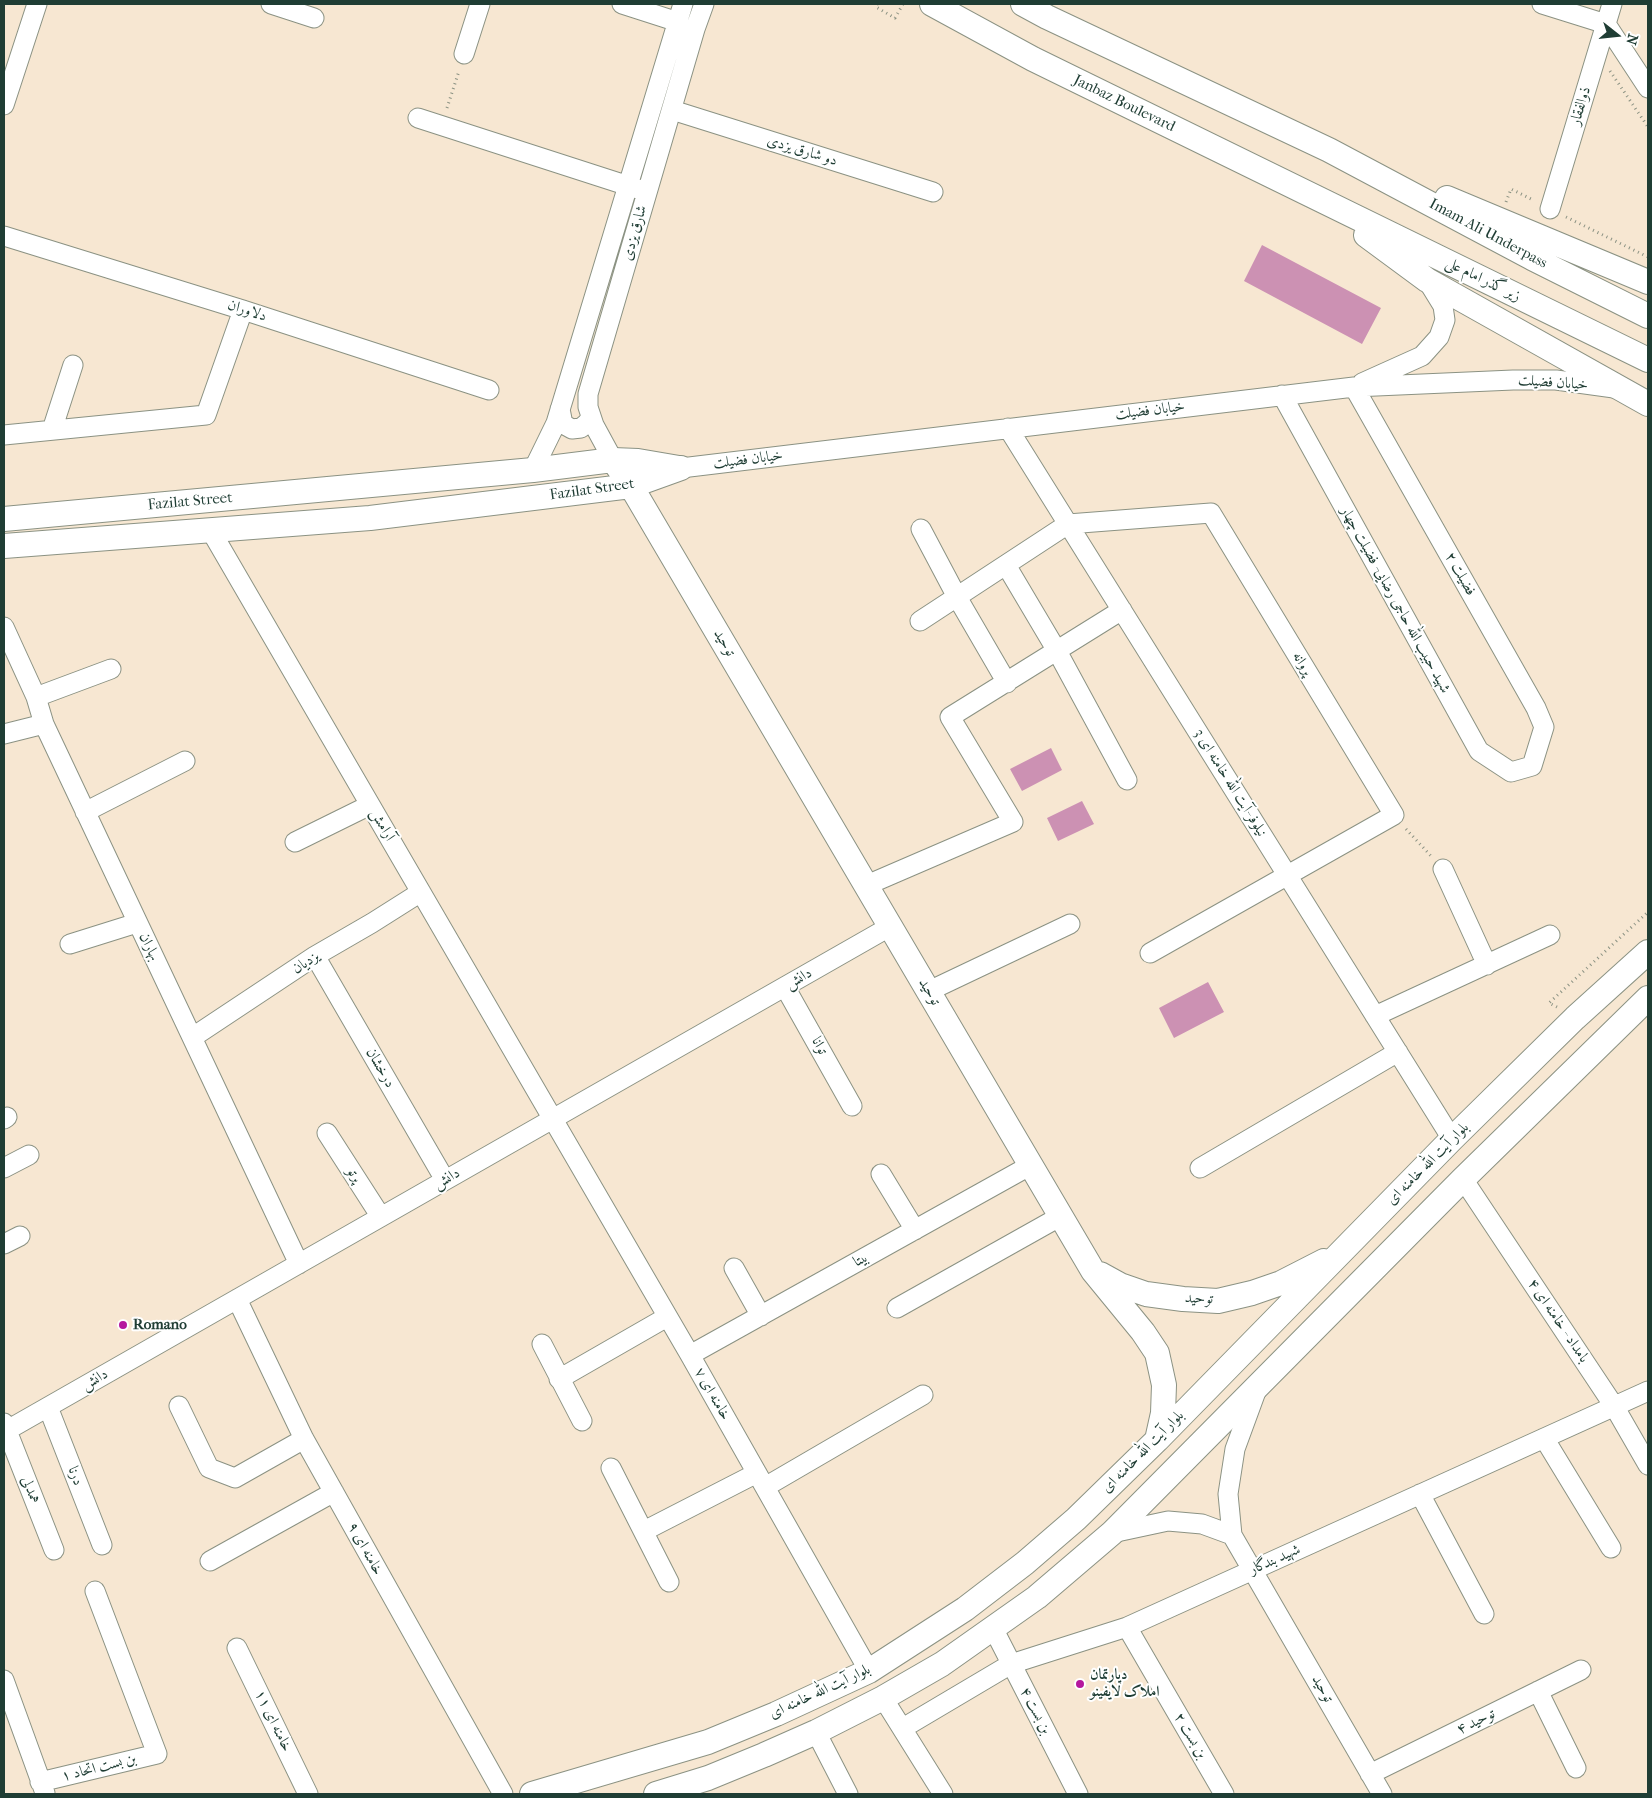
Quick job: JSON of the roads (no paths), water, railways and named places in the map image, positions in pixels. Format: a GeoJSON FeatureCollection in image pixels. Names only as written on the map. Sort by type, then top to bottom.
{"type":"FeatureCollection","features":[{"type":"Feature","properties":{"kind":"main road","name":"Janbaz Boulevard"},"geometry":{"type":"LineString","coordinates":[[932,4],[1033,59],[1319,199]]}},
{"type":"Feature","properties":{"kind":"main road"},"geometry":{"type":"LineString","coordinates":[[1023,4],[1329,150],[1648,282]]}},
{"type":"Feature","properties":{"kind":"main road","name":"Imam Ali Underpass"},"geometry":{"type":"LineString","coordinates":[[1329,150],[1532,258],[1648,316]]}},
{"type":"Feature","properties":{"kind":"main road"},"geometry":{"type":"LineString","coordinates":[[1319,199],[1427,280],[1648,404]]}},
{"type":"Feature","properties":{"kind":"main road","name":"زیر گذر امام علی"},"geometry":{"type":"LineString","coordinates":[[1319,199],[1648,360]]}},
{"type":"Feature","properties":{"kind":"main road","name":"Fazilat Street"},"geometry":{"type":"LineString","coordinates":[[4,519],[533,470],[613,460],[638,461],[680,468]]}},
{"type":"Feature","properties":{"kind":"main road","name":"توحید"},"geometry":{"type":"LineString","coordinates":[[613,460],[631,486],[1094,1271],[1120,1285],[1146,1294],[1218,1301],[1252,1293],[1281,1283],[1341,1252]]}},
{"type":"Feature","properties":{"kind":"main road","name":"Fazilat Street"},"geometry":{"type":"LineString","coordinates":[[4,546],[370,518],[631,486],[680,468]]}},
{"type":"Feature","properties":{"kind":"main road","name":"بلوار آیت الله خامنه ای"},"geometry":{"type":"LineString","coordinates":[[532,1794],[708,1742],[776,1714],[869,1670],[965,1609],[1025,1563],[1076,1519],[1157,1440],[1452,1139],[1575,1018],[1648,952]]}},
{"type":"Feature","properties":{"kind":"main road"},"geometry":{"type":"LineString","coordinates":[[659,1794],[708,1778],[816,1732],[883,1698],[942,1664],[1036,1597],[1112,1533],[1257,1389],[1463,1179],[1648,998]]}},
{"type":"Feature","properties":{"kind":"main road"},"geometry":{"type":"LineString","coordinates":[[1094,1271],[1157,1353],[1164,1384],[1163,1413],[1157,1440]]}},
{"type":"Feature","properties":{"kind":"street"},"geometry":{"type":"LineString","coordinates":[[4,101],[36,4]]}},
{"type":"Feature","properties":{"kind":"street"},"geometry":{"type":"LineString","coordinates":[[271,4],[314,18]]}},
{"type":"Feature","properties":{"kind":"street"},"geometry":{"type":"LineString","coordinates":[[464,54],[480,4]]}},
{"type":"Feature","properties":{"kind":"street"},"geometry":{"type":"LineString","coordinates":[[622,4],[678,22]]}},
{"type":"Feature","properties":{"kind":"street"},"geometry":{"type":"LineString","coordinates":[[533,470],[556,423],[683,4]]}},
{"type":"Feature","properties":{"kind":"street","name":"شارق یزدی"},"geometry":{"type":"LineString","coordinates":[[613,460],[594,425],[588,407],[588,394],[704,4]]}},
{"type":"Feature","properties":{"kind":"street"},"geometry":{"type":"LineString","coordinates":[[1542,4],[1606,24],[1648,88]]}},
{"type":"Feature","properties":{"kind":"street","name":"ذوالفقار"},"geometry":{"type":"LineString","coordinates":[[1550,209],[1612,4]]}},
{"type":"Feature","properties":{"kind":"street","name":"دو شارق یزدی"},"geometry":{"type":"LineString","coordinates":[[672,110],[933,192]]}},
{"type":"Feature","properties":{"kind":"street"},"geometry":{"type":"LineString","coordinates":[[418,118],[647,192]]}},
{"type":"Feature","properties":{"kind":"street","name":"دلاوران"},"geometry":{"type":"LineString","coordinates":[[4,236],[243,310],[489,390]]}},
{"type":"Feature","properties":{"kind":"street"},"geometry":{"type":"LineString","coordinates":[[1354,387],[1422,356],[1439,337],[1445,320],[1443,306],[1427,280]]}},
{"type":"Feature","properties":{"kind":"street"},"geometry":{"type":"LineString","coordinates":[[4,435],[206,415],[243,310]]}},
{"type":"Feature","properties":{"kind":"street"},"geometry":{"type":"LineString","coordinates":[[52,430],[73,365]]}},
{"type":"Feature","properties":{"kind":"street","name":"خیابان فضیلت"},"geometry":{"type":"LineString","coordinates":[[680,468],[1354,387],[1556,380],[1620,389]]}},
{"type":"Feature","properties":{"kind":"street","name":"فضیلت ۲"},"geometry":{"type":"LineString","coordinates":[[1354,387],[1536,708],[1544,727],[1532,766]]}},
{"type":"Feature","properties":{"kind":"street","name":"شهید حبیب الله حاجی رضایی- فضیلت چهار"},"geometry":{"type":"LineString","coordinates":[[1282,395],[1479,751],[1511,772],[1532,766]]}},
{"type":"Feature","properties":{"kind":"street"},"geometry":{"type":"LineString","coordinates":[[560,409],[563,424],[572,429],[580,428],[587,424],[592,417]]}},
{"type":"Feature","properties":{"kind":"street","name":"نیلوفر-آیت الله خامنه ای 3"},"geometry":{"type":"LineString","coordinates":[[1008,428],[1452,1139]]}},
{"type":"Feature","properties":{"kind":"street","name":"پروانه"},"geometry":{"type":"LineString","coordinates":[[1068,524],[1210,513],[1394,815],[1288,876]]}},
{"type":"Feature","properties":{"kind":"street"},"geometry":{"type":"LineString","coordinates":[[920,621],[1068,524]]}},
{"type":"Feature","properties":{"kind":"street"},"geometry":{"type":"LineString","coordinates":[[921,529],[957,597],[1007,683]]}},
{"type":"Feature","properties":{"kind":"street","name":"آرامش"},"geometry":{"type":"LineString","coordinates":[[211,531],[552,1120]]}},
{"type":"Feature","properties":{"kind":"street"},"geometry":{"type":"LineString","coordinates":[[1006,565],[1057,651],[1127,780]]}},
{"type":"Feature","properties":{"kind":"street"},"geometry":{"type":"LineString","coordinates":[[867,886],[1013,822],[950,717],[1122,610]]}},
{"type":"Feature","properties":{"kind":"street","name":"بهاران"},"geometry":{"type":"LineString","coordinates":[[4,628],[36,697],[44,724],[299,1264]]}},
{"type":"Feature","properties":{"kind":"street"},"geometry":{"type":"LineString","coordinates":[[36,697],[111,669]]}},
{"type":"Feature","properties":{"kind":"street"},"geometry":{"type":"LineString","coordinates":[[4,734],[44,724]]}},
{"type":"Feature","properties":{"kind":"street"},"geometry":{"type":"LineString","coordinates":[[85,812],[185,761]]}},
{"type":"Feature","properties":{"kind":"street"},"geometry":{"type":"LineString","coordinates":[[295,842],[370,805]]}},
{"type":"Feature","properties":{"kind":"street"},"geometry":{"type":"LineString","coordinates":[[1443,869],[1487,965]]}},
{"type":"Feature","properties":{"kind":"street"},"geometry":{"type":"LineString","coordinates":[[1150,953],[1288,876]]}},
{"type":"Feature","properties":{"kind":"street","name":"یزدیان"},"geometry":{"type":"LineString","coordinates":[[193,1037],[315,956],[421,892]]}},
{"type":"Feature","properties":{"kind":"street"},"geometry":{"type":"LineString","coordinates":[[70,944],[138,924]]}},
{"type":"Feature","properties":{"kind":"street"},"geometry":{"type":"LineString","coordinates":[[929,991],[1070,924]]}},
{"type":"Feature","properties":{"kind":"street","name":"دانش"},"geometry":{"type":"LineString","coordinates":[[5,1428],[48,1407],[890,926]]}},
{"type":"Feature","properties":{"kind":"street"},"geometry":{"type":"LineString","coordinates":[[1375,1016],[1550,935]]}},
{"type":"Feature","properties":{"kind":"street","name":"درخشان"},"geometry":{"type":"LineString","coordinates":[[315,956],[445,1180]]}},
{"type":"Feature","properties":{"kind":"street","name":"توانا"},"geometry":{"type":"LineString","coordinates":[[785,987],[852,1106]]}},
{"type":"Feature","properties":{"kind":"street"},"geometry":{"type":"LineString","coordinates":[[1200,1168],[1398,1052]]}},
{"type":"Feature","properties":{"kind":"street","name":"خامنه ای ۷"},"geometry":{"type":"LineString","coordinates":[[552,1120],[690,1356],[869,1670]]}},
{"type":"Feature","properties":{"kind":"street","name":"پرتو"},"geometry":{"type":"LineString","coordinates":[[327,1133],[381,1217]]}},
{"type":"Feature","properties":{"kind":"street"},"geometry":{"type":"LineString","coordinates":[[4,1168],[29,1155]]}},
{"type":"Feature","properties":{"kind":"street","name":"بیتا"},"geometry":{"type":"LineString","coordinates":[[690,1356],[1031,1165]]}},
{"type":"Feature","properties":{"kind":"street"},"geometry":{"type":"LineString","coordinates":[[881,1174],[915,1230]]}},
{"type":"Feature","properties":{"kind":"street","name":"بامداد - خامنه ای ۴"},"geometry":{"type":"LineString","coordinates":[[1463,1179],[1614,1406],[1648,1465]]}},
{"type":"Feature","properties":{"kind":"street"},"geometry":{"type":"LineString","coordinates":[[896,1308],[1061,1216]]}},
{"type":"Feature","properties":{"kind":"street"},"geometry":{"type":"LineString","coordinates":[[734,1268],[761,1316]]}},
{"type":"Feature","properties":{"kind":"street","name":"خامنه ای ۹"},"geometry":{"type":"LineString","coordinates":[[236,1299],[304,1439],[503,1794]]}},
{"type":"Feature","properties":{"kind":"street"},"geometry":{"type":"LineString","coordinates":[[559,1379],[667,1317]]}},
{"type":"Feature","properties":{"kind":"street"},"geometry":{"type":"LineString","coordinates":[[542,1344],[582,1420]]}},
{"type":"Feature","properties":{"kind":"street"},"geometry":{"type":"LineString","coordinates":[[1112,1533],[1168,1521],[1202,1524],[1232,1535],[1228,1494],[1235,1449],[1257,1389]]}},
{"type":"Feature","properties":{"kind":"street","name":"شهید بندگار"},"geometry":{"type":"LineString","coordinates":[[903,1728],[1011,1664],[1127,1627],[1648,1391]]}},
{"type":"Feature","properties":{"kind":"street"},"geometry":{"type":"LineString","coordinates":[[644,1531],[761,1480],[923,1395]]}},
{"type":"Feature","properties":{"kind":"street"},"geometry":{"type":"LineString","coordinates":[[179,1406],[209,1468],[235,1478],[304,1439]]}},
{"type":"Feature","properties":{"kind":"street","name":"درنا"},"geometry":{"type":"LineString","coordinates":[[48,1407],[102,1545]]}},
{"type":"Feature","properties":{"kind":"street","name":"همدلی"},"geometry":{"type":"LineString","coordinates":[[5,1428],[54,1550]]}},
{"type":"Feature","properties":{"kind":"street"},"geometry":{"type":"LineString","coordinates":[[1544,1438],[1610,1548]]}},
{"type":"Feature","properties":{"kind":"street"},"geometry":{"type":"LineString","coordinates":[[611,1468],[669,1582]]}},
{"type":"Feature","properties":{"kind":"street"},"geometry":{"type":"LineString","coordinates":[[210,1561],[334,1492]]}},
{"type":"Feature","properties":{"kind":"street"},"geometry":{"type":"LineString","coordinates":[[1420,1494],[1484,1614]]}},
{"type":"Feature","properties":{"kind":"street","name":"توحید"},"geometry":{"type":"LineString","coordinates":[[1232,1535],[1382,1794]]}},
{"type":"Feature","properties":{"kind":"street","name":"بن بست اتحاد ۱"},"geometry":{"type":"LineString","coordinates":[[43,1788],[157,1754],[95,1591]]}},
{"type":"Feature","properties":{"kind":"street","name":"بن بست ۲"},"geometry":{"type":"LineString","coordinates":[[1127,1627],[1224,1794]]}},
{"type":"Feature","properties":{"kind":"street","name":"بن بست ۴"},"geometry":{"type":"LineString","coordinates":[[993,1628],[1078,1794]]}},
{"type":"Feature","properties":{"kind":"street","name":"خامنه ای ۱۱"},"geometry":{"type":"LineString","coordinates":[[237,1648],[308,1794]]}},
{"type":"Feature","properties":{"kind":"street","name":"توحید ۴"},"geometry":{"type":"LineString","coordinates":[[1370,1774],[1581,1670]]}},
{"type":"Feature","properties":{"kind":"street"},"geometry":{"type":"LineString","coordinates":[[4,1680],[43,1788]]}},
{"type":"Feature","properties":{"kind":"street"},"geometry":{"type":"LineString","coordinates":[[1538,1691],[1576,1768]]}},
{"type":"Feature","properties":{"kind":"street"},"geometry":{"type":"LineString","coordinates":[[883,1698],[943,1794]]}},
{"type":"Feature","properties":{"kind":"street"},"geometry":{"type":"LineString","coordinates":[[816,1732],[848,1794]]}},
{"type":"Feature","properties":{"kind":"place","name":"Romano"},"geometry":{"type":"Point","coordinates":[123,1325]}},
{"type":"Feature","properties":{"kind":"place","name":"دپارتمان املاک لایفینو"},"geometry":{"type":"Point","coordinates":[1080,1684]}}]}
